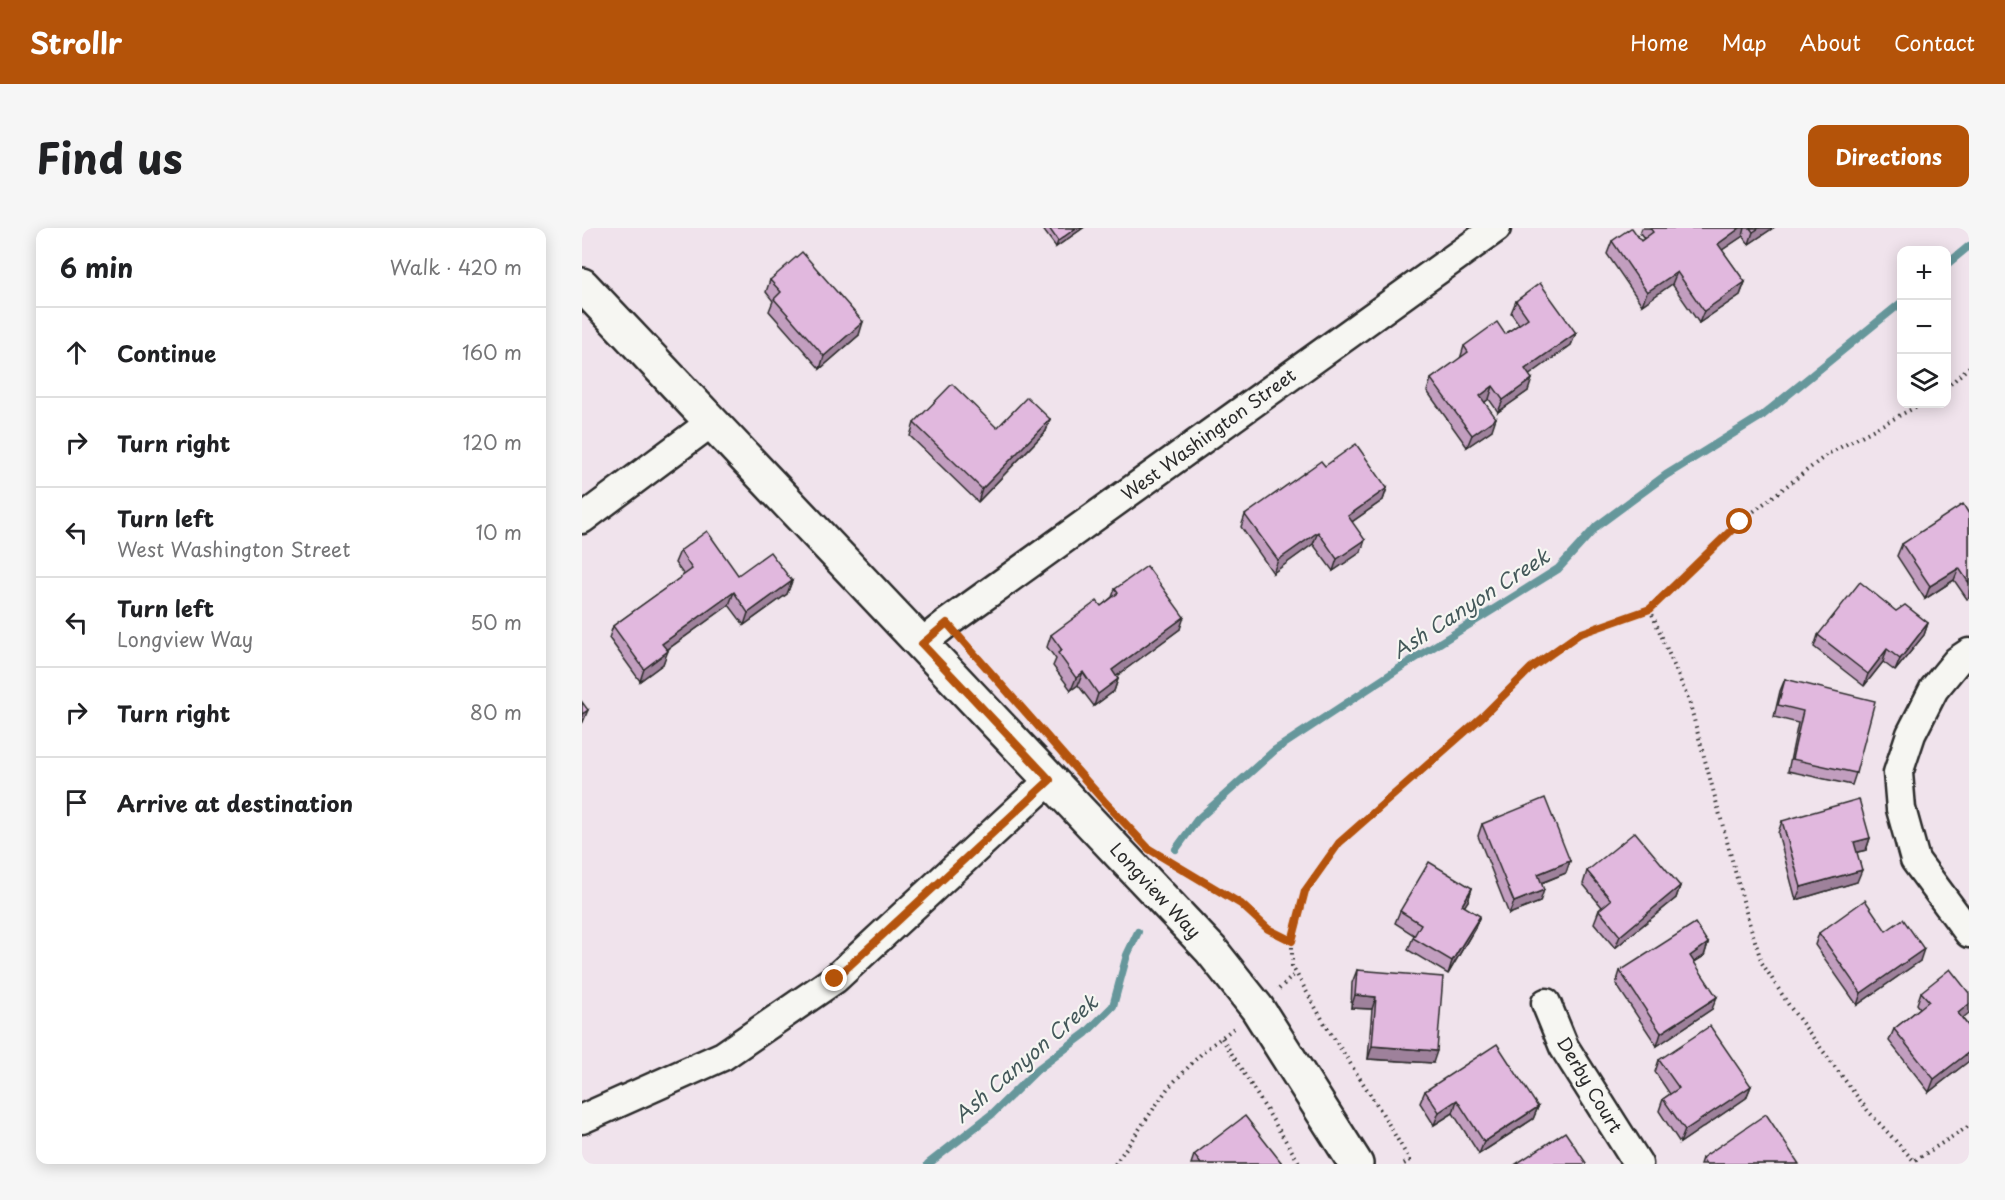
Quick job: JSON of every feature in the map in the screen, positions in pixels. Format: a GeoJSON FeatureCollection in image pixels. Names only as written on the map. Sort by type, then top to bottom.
{"type":"FeatureCollection","features":[{"type":"Feature","properties":{"kind":"street","name":"West Washington Street"},"geometry":{"type":"LineString","coordinates":[[922,644],[957,616],[1496,228]]}},
{"type":"Feature","properties":{"kind":"street","name":"Longview Way"},"geometry":{"type":"LineString","coordinates":[[582,285],[1211,950],[1257,1008],[1356,1164]]}},
{"type":"Feature","properties":{"kind":"street"},"geometry":{"type":"LineString","coordinates":[[582,519],[713,421]]}},
{"type":"Feature","properties":{"kind":"street"},"geometry":{"type":"LineString","coordinates":[[1969,653],[1957,661],[1934,689],[1911,734],[1898,773],[1901,809],[1915,860],[1969,933]]}},
{"type":"Feature","properties":{"kind":"street"},"geometry":{"type":"LineString","coordinates":[[582,1119],[723,1056],[835,979],[1050,780]]}},
{"type":"Feature","properties":{"kind":"street","name":"Derby Court"},"geometry":{"type":"LineString","coordinates":[[1545,1003],[1564,1047],[1638,1164]]}},
{"type":"Feature","properties":{"kind":"path"},"geometry":{"type":"LineString","coordinates":[[1951,383],[1969,367]]}},
{"type":"Feature","properties":{"kind":"path"},"geometry":{"type":"LineString","coordinates":[[1404,1164],[1411,1163],[1381,1111],[1326,1026],[1292,966],[1292,941],[1305,891],[1339,843],[1483,716],[1531,668],[1579,634],[1650,609],[1740,522],[1828,454],[1914,408]]}},
{"type":"Feature","properties":{"kind":"path"},"geometry":{"type":"LineString","coordinates":[[1650,609],[1689,701],[1762,963],[1790,1007],[1861,1101],[1915,1163],[1969,1126]]}},
{"type":"Feature","properties":{"kind":"path"},"geometry":{"type":"LineString","coordinates":[[1164,857],[1241,904],[1268,929],[1292,941]]}},
{"type":"Feature","properties":{"kind":"path"},"geometry":{"type":"LineString","coordinates":[[1276,991],[1296,973]]}},
{"type":"Feature","properties":{"kind":"path"},"geometry":{"type":"LineString","coordinates":[[1115,1164],[1168,1088],[1204,1051],[1234,1028]]}},
{"type":"Feature","properties":{"kind":"path"},"geometry":{"type":"LineString","coordinates":[[1222,1038],[1300,1164]]}},
{"type":"Feature","properties":{"kind":"building"},"geometry":{"type":"Polygon","coordinates":[[[1049,228],[1076,228],[1058,241],[1049,228]]]}},
{"type":"Feature","properties":{"kind":"building"},"geometry":{"type":"Polygon","coordinates":[[[1631,228],[1641,241],[1653,232],[1650,228],[1740,228],[1718,244],[1745,282],[1704,311],[1677,272],[1647,292],[1612,241],[1631,228]]]}},
{"type":"Feature","properties":{"kind":"building"},"geometry":{"type":"Polygon","coordinates":[[[802,252],[863,322],[824,356],[774,299],[781,292],[770,280],[802,252]]]}},
{"type":"Feature","properties":{"kind":"building"},"geometry":{"type":"Polygon","coordinates":[[[1540,283],[1576,333],[1525,369],[1532,379],[1503,400],[1493,386],[1480,396],[1496,418],[1472,435],[1431,379],[1468,352],[1464,346],[1497,322],[1505,334],[1528,318],[1516,301],[1540,283]]]}},
{"type":"Feature","properties":{"kind":"building"},"geometry":{"type":"Polygon","coordinates":[[[952,384],[997,428],[1027,397],[1050,419],[982,489],[914,423],[952,384]]]}},
{"type":"Feature","properties":{"kind":"building"},"geometry":{"type":"Polygon","coordinates":[[[1356,444],[1387,488],[1348,516],[1365,540],[1337,559],[1318,532],[1278,560],[1245,515],[1321,461],[1325,466],[1356,444]]]}},
{"type":"Feature","properties":{"kind":"building"},"geometry":{"type":"Polygon","coordinates":[[[1963,504],[1969,514],[1969,583],[1959,568],[1930,586],[1902,544],[1963,504]]]}},
{"type":"Feature","properties":{"kind":"building"},"geometry":{"type":"Polygon","coordinates":[[[707,531],[738,575],[770,552],[792,581],[748,613],[734,592],[662,644],[668,651],[644,669],[613,626],[692,569],[680,551],[707,531]]]}},
{"type":"Feature","properties":{"kind":"building"},"geometry":{"type":"Polygon","coordinates":[[[1147,566],[1184,617],[1112,670],[1118,679],[1098,694],[1083,672],[1076,678],[1058,653],[1062,650],[1051,635],[1097,601],[1101,606],[1118,593],[1115,589],[1147,566]]]}},
{"type":"Feature","properties":{"kind":"building"},"geometry":{"type":"Polygon","coordinates":[[[1860,582],[1896,611],[1905,605],[1928,623],[1900,659],[1887,649],[1868,674],[1818,635],[1860,582]]]}},
{"type":"Feature","properties":{"kind":"building"},"geometry":{"type":"Polygon","coordinates":[[[1785,679],[1875,701],[1856,773],[1792,759],[1803,711],[1778,705],[1785,679]]]}},
{"type":"Feature","properties":{"kind":"building"},"geometry":{"type":"Polygon","coordinates":[[[582,702],[588,710],[582,714],[582,702]]]}},
{"type":"Feature","properties":{"kind":"building"},"geometry":{"type":"Polygon","coordinates":[[[1545,798],[1570,861],[1538,874],[1544,890],[1514,902],[1482,824],[1545,798]]]}},
{"type":"Feature","properties":{"kind":"building"},"geometry":{"type":"Polygon","coordinates":[[[1859,799],[1870,838],[1854,842],[1862,870],[1801,887],[1782,821],[1859,799]]]}},
{"type":"Feature","properties":{"kind":"building"},"geometry":{"type":"Polygon","coordinates":[[[1635,832],[1680,886],[1620,936],[1599,910],[1611,900],[1587,871],[1635,832]]]}},
{"type":"Feature","properties":{"kind":"building"},"geometry":{"type":"Polygon","coordinates":[[[1429,862],[1472,888],[1462,905],[1480,916],[1452,961],[1413,938],[1421,924],[1400,911],[1429,862]]]}},
{"type":"Feature","properties":{"kind":"building"},"geometry":{"type":"Polygon","coordinates":[[[1865,900],[1886,931],[1903,919],[1924,949],[1861,993],[1819,933],[1865,900]]]}},
{"type":"Feature","properties":{"kind":"building"},"geometry":{"type":"Polygon","coordinates":[[[1695,923],[1708,943],[1690,956],[1717,997],[1661,1033],[1620,971],[1695,923]]]}},
{"type":"Feature","properties":{"kind":"building"},"geometry":{"type":"Polygon","coordinates":[[[1950,969],[1969,993],[1969,1004],[1958,1013],[1969,1027],[1969,1052],[1934,1079],[1894,1029],[1929,1001],[1921,992],[1950,969]]]}},
{"type":"Feature","properties":{"kind":"building"},"geometry":{"type":"Polygon","coordinates":[[[1357,970],[1443,977],[1437,1051],[1372,1046],[1376,997],[1355,995],[1357,970]]]}},
{"type":"Feature","properties":{"kind":"building"},"geometry":{"type":"Polygon","coordinates":[[[1710,1026],[1751,1086],[1685,1130],[1663,1099],[1679,1088],[1659,1060],[1710,1026]]]}},
{"type":"Feature","properties":{"kind":"building"},"geometry":{"type":"Polygon","coordinates":[[[1497,1044],[1538,1107],[1484,1142],[1457,1100],[1439,1112],[1425,1091],[1497,1044]]]}},
{"type":"Feature","properties":{"kind":"building"},"geometry":{"type":"Polygon","coordinates":[[[1766,1114],[1799,1164],[1706,1164],[1702,1158],[1766,1114]]]}},
{"type":"Feature","properties":{"kind":"building"},"geometry":{"type":"Polygon","coordinates":[[[1245,1116],[1281,1162],[1279,1164],[1201,1164],[1194,1155],[1245,1116]]]}},
{"type":"Feature","properties":{"kind":"building"},"geometry":{"type":"Polygon","coordinates":[[[1565,1132],[1586,1163],[1516,1164],[1565,1132]]]}},
{"type":"Feature","properties":{"kind":"waterway","name":"Ash Canyon Creek"},"geometry":{"type":"LineString","coordinates":[[1951,261],[1969,246]]}},
{"type":"Feature","properties":{"kind":"waterway","name":"Ash Canyon Creek"},"geometry":{"type":"LineString","coordinates":[[1176,849],[1197,820],[1275,750],[1406,664],[1558,569],[1597,526],[1666,475],[1763,415],[1897,306]]}},
{"type":"Feature","properties":{"kind":"waterway","name":"Ash Canyon Creek"},"geometry":{"type":"LineString","coordinates":[[928,1164],[992,1114],[1038,1069],[1086,1033],[1113,1006],[1127,955],[1138,932]]}},
{"type":"Feature","properties":{"kind":"route"},"geometry":{"type":"LineString","coordinates":[[835,979],[1050,780],[922,644],[947,623],[1149,849],[1241,904],[1268,929],[1292,941],[1305,891],[1339,843],[1483,716],[1531,668],[1579,634],[1650,609],[1740,522]]}}]}
